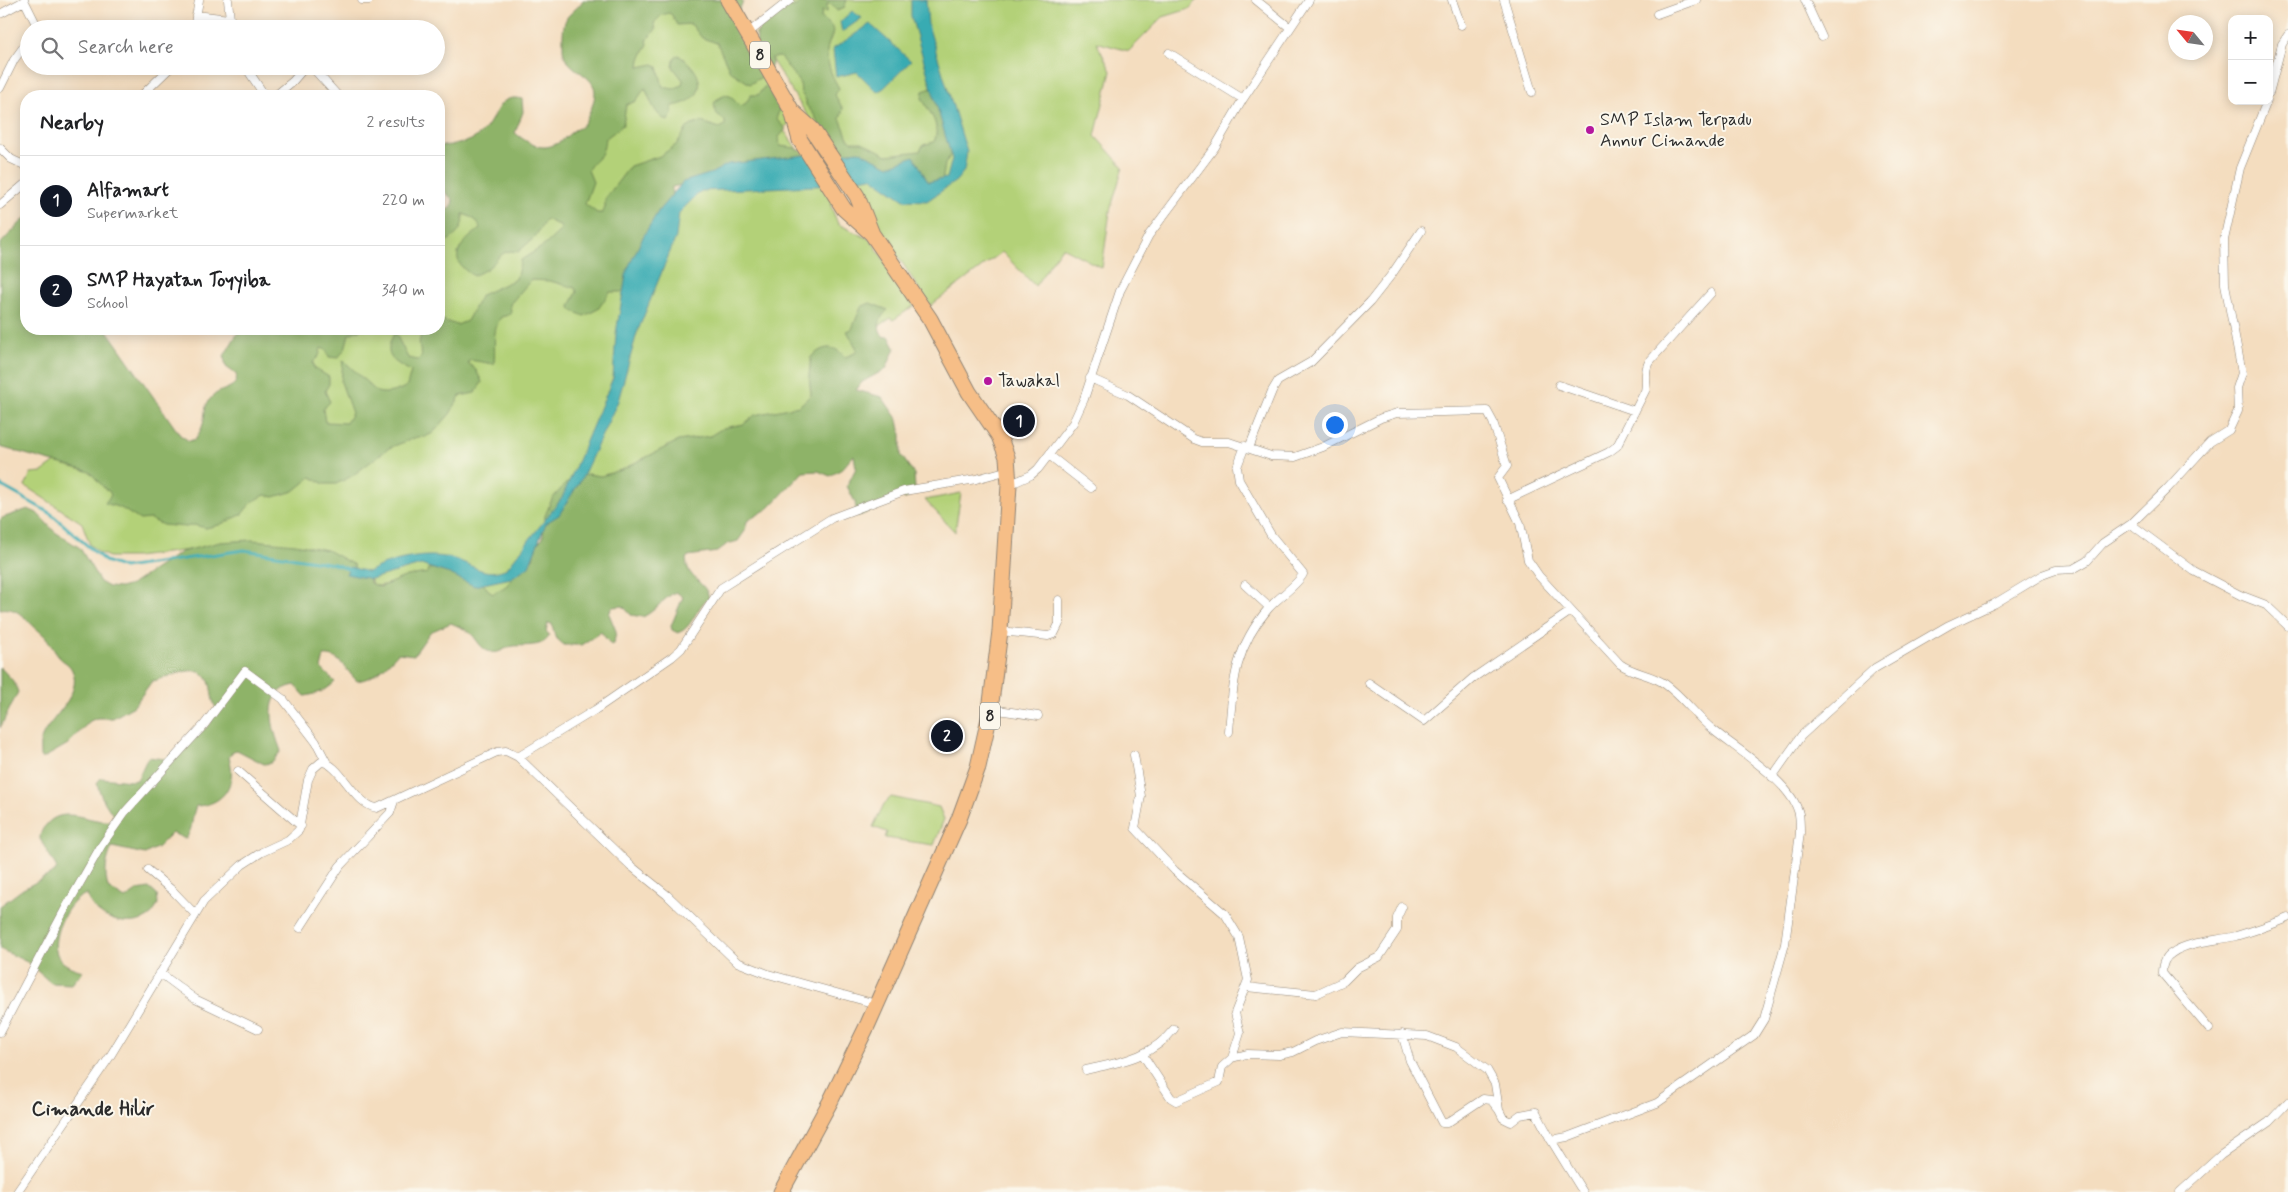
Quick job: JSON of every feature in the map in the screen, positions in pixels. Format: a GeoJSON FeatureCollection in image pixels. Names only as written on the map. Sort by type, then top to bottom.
{"type":"FeatureCollection","features":[{"type":"Feature","properties":{"kind":"highway","name":"8"},"geometry":{"type":"LineString","coordinates":[[728,0],[792,111],[800,140],[844,209],[872,234]]}},
{"type":"Feature","properties":{"kind":"highway","name":"8"},"geometry":{"type":"LineString","coordinates":[[781,1192],[844,1076],[959,818],[978,767],[991,709],[1000,631],[1009,478],[1003,446],[995,430],[969,392],[930,319],[872,234],[857,196],[812,129],[792,111]]}},
{"type":"Feature","properties":{"kind":"street"},"geometry":{"type":"LineString","coordinates":[[2,14],[24,0],[34,20]]}},
{"type":"Feature","properties":{"kind":"street"},"geometry":{"type":"LineString","coordinates":[[195,20],[199,0]]}},
{"type":"Feature","properties":{"kind":"street"},"geometry":{"type":"LineString","coordinates":[[196,15],[229,19],[228,0]]}},
{"type":"Feature","properties":{"kind":"street"},"geometry":{"type":"LineString","coordinates":[[362,0],[369,0]]}},
{"type":"Feature","properties":{"kind":"street"},"geometry":{"type":"LineString","coordinates":[[748,34],[790,0]]}},
{"type":"Feature","properties":{"kind":"street"},"geometry":{"type":"LineString","coordinates":[[1256,0],[1289,27]]}},
{"type":"Feature","properties":{"kind":"street"},"geometry":{"type":"LineString","coordinates":[[518,757],[589,714],[672,657],[678,652],[714,597],[726,584],[832,518],[904,491],[976,479],[1030,475],[1049,455],[1079,413],[1120,291],[1150,235],[1215,147],[1243,98],[1289,27],[1309,0]]}},
{"type":"Feature","properties":{"kind":"street"},"geometry":{"type":"LineString","coordinates":[[1452,0],[1461,25]]}},
{"type":"Feature","properties":{"kind":"street"},"geometry":{"type":"LineString","coordinates":[[1504,0],[1532,92]]}},
{"type":"Feature","properties":{"kind":"street"},"geometry":{"type":"LineString","coordinates":[[1657,14],[1696,0]]}},
{"type":"Feature","properties":{"kind":"street"},"geometry":{"type":"LineString","coordinates":[[1805,0],[1822,37]]}},
{"type":"Feature","properties":{"kind":"street"},"geometry":{"type":"LineString","coordinates":[[2273,78],[2282,44],[2288,35]]}},
{"type":"Feature","properties":{"kind":"street"},"geometry":{"type":"LineString","coordinates":[[0,88],[20,52]]}},
{"type":"Feature","properties":{"kind":"street"},"geometry":{"type":"LineString","coordinates":[[1169,53],[1243,98]]}},
{"type":"Feature","properties":{"kind":"street"},"geometry":{"type":"LineString","coordinates":[[146,90],[162,75]]}},
{"type":"Feature","properties":{"kind":"street"},"geometry":{"type":"LineString","coordinates":[[251,75],[261,90]]}},
{"type":"Feature","properties":{"kind":"street"},"geometry":{"type":"LineString","coordinates":[[283,90],[299,75]]}},
{"type":"Feature","properties":{"kind":"street"},"geometry":{"type":"LineString","coordinates":[[320,75],[333,90]]}},
{"type":"Feature","properties":{"kind":"street"},"geometry":{"type":"LineString","coordinates":[[1772,777],[1801,736],[1875,668],[1948,625],[1994,604],[2042,575],[2051,571],[2073,569],[2087,561],[2103,543],[2131,524],[2167,489],[2210,442],[2229,430],[2238,411],[2237,388],[2242,368],[2225,284],[2224,240],[2240,168],[2265,105]]}},
{"type":"Feature","properties":{"kind":"street"},"geometry":{"type":"LineString","coordinates":[[0,148],[11,159],[20,163]]}},
{"type":"Feature","properties":{"kind":"street"},"geometry":{"type":"LineString","coordinates":[[0,204],[20,188]]}},
{"type":"Feature","properties":{"kind":"street"},"geometry":{"type":"LineString","coordinates":[[1229,732],[1236,663],[1242,647],[1269,607],[1304,574],[1271,535],[1239,480],[1237,467],[1278,381],[1311,362],[1370,302],[1392,274],[1421,231]]}},
{"type":"Feature","properties":{"kind":"street"},"geometry":{"type":"LineString","coordinates":[[1507,500],[1609,452],[1622,437],[1636,411],[1647,385],[1644,372],[1649,362],[1710,293]]}},
{"type":"Feature","properties":{"kind":"street"},"geometry":{"type":"LineString","coordinates":[[1090,378],[1128,395],[1194,439],[1202,442],[1229,442],[1271,456],[1295,457],[1317,450],[1389,415],[1410,412],[1485,410],[1491,417],[1506,462],[1506,469],[1498,478],[1507,500],[1520,523],[1531,565],[1620,664],[1630,670],[1654,677],[1664,683],[1712,729],[1772,777],[1787,793],[1797,809],[1800,833],[1785,944],[1761,1026],[1748,1039],[1657,1103],[1567,1137],[1551,1140]]}},
{"type":"Feature","properties":{"kind":"street"},"geometry":{"type":"LineString","coordinates":[[1559,385],[1636,411]]}},
{"type":"Feature","properties":{"kind":"street"},"geometry":{"type":"LineString","coordinates":[[1049,455],[1091,488]]}},
{"type":"Feature","properties":{"kind":"street"},"geometry":{"type":"LineString","coordinates":[[2131,524],[2194,571],[2240,595],[2266,604],[2288,626]]}},
{"type":"Feature","properties":{"kind":"street"},"geometry":{"type":"LineString","coordinates":[[1245,585],[1269,607]]}},
{"type":"Feature","properties":{"kind":"street"},"geometry":{"type":"LineString","coordinates":[[1000,631],[1048,636],[1054,634],[1059,624],[1059,600]]}},
{"type":"Feature","properties":{"kind":"street"},"geometry":{"type":"LineString","coordinates":[[1369,683],[1420,720],[1427,720],[1473,678],[1571,611]]}},
{"type":"Feature","properties":{"kind":"street"},"geometry":{"type":"LineString","coordinates":[[0,1032],[101,846],[125,812],[204,725],[245,671],[249,672],[282,699],[316,742],[327,763],[358,796],[372,807],[377,808],[394,801],[497,752],[506,751],[518,757],[631,866],[667,895],[737,962],[768,974],[876,1004]]}},
{"type":"Feature","properties":{"kind":"street"},"geometry":{"type":"LineString","coordinates":[[991,709],[1038,716]]}},
{"type":"Feature","properties":{"kind":"street"},"geometry":{"type":"LineString","coordinates":[[1134,755],[1141,796],[1135,828],[1175,871],[1225,914],[1233,924],[1239,937],[1248,972],[1246,987],[1235,1013],[1240,1033],[1232,1058]]}},
{"type":"Feature","properties":{"kind":"street"},"geometry":{"type":"LineString","coordinates":[[17,1192],[109,1058],[204,901],[229,876],[262,852],[293,836],[301,826],[310,774],[318,764],[327,763]]}},
{"type":"Feature","properties":{"kind":"street"},"geometry":{"type":"LineString","coordinates":[[238,771],[301,826]]}},
{"type":"Feature","properties":{"kind":"street"},"geometry":{"type":"LineString","coordinates":[[300,928],[340,866],[390,813],[394,801]]}},
{"type":"Feature","properties":{"kind":"street"},"geometry":{"type":"LineString","coordinates":[[148,870],[173,890],[195,914]]}},
{"type":"Feature","properties":{"kind":"street"},"geometry":{"type":"LineString","coordinates":[[1246,987],[1316,994],[1326,991],[1344,980],[1358,968],[1378,957],[1397,930],[1397,918],[1402,906]]}},
{"type":"Feature","properties":{"kind":"street"},"geometry":{"type":"LineString","coordinates":[[2209,1029],[2162,973],[2162,965],[2165,960],[2171,953],[2187,946],[2237,936],[2288,918]]}},
{"type":"Feature","properties":{"kind":"street"},"geometry":{"type":"LineString","coordinates":[[160,973],[195,999],[258,1029]]}},
{"type":"Feature","properties":{"kind":"street"},"geometry":{"type":"LineString","coordinates":[[1086,1070],[1143,1055],[1161,1044],[1174,1029]]}},
{"type":"Feature","properties":{"kind":"street"},"geometry":{"type":"LineString","coordinates":[[1143,1055],[1171,1098],[1176,1101],[1219,1082],[1222,1067],[1232,1058],[1247,1054],[1278,1055],[1293,1052],[1315,1041],[1342,1032],[1402,1034],[1443,1040],[1487,1070],[1495,1084],[1499,1110]]}},
{"type":"Feature","properties":{"kind":"street"},"geometry":{"type":"LineString","coordinates":[[1402,1034],[1410,1060],[1442,1123],[1447,1123],[1483,1100],[1491,1100],[1503,1118],[1508,1122],[1514,1121],[1524,1114],[1538,1113],[1548,1137],[1583,1192]]}},
{"type":"Feature","properties":{"kind":"street"},"geometry":{"type":"LineString","coordinates":[[2180,1192],[2220,1155],[2270,1122],[2288,1102]]}},
{"type":"Feature","properties":{"kind":"green space"},"geometry":{"type":"Polygon","coordinates":[[[583,0],[740,0],[743,2],[736,16],[752,39],[748,55],[757,59],[757,38],[760,27],[763,22],[784,5],[793,7],[799,4],[801,0],[847,0],[844,8],[837,11],[831,4],[827,4],[827,12],[822,11],[821,18],[833,30],[827,48],[827,55],[831,72],[839,88],[835,95],[843,109],[840,118],[848,138],[853,142],[862,142],[887,155],[920,151],[923,145],[934,142],[936,136],[934,119],[922,98],[923,91],[932,88],[955,148],[945,164],[942,183],[932,186],[892,171],[848,158],[842,148],[829,142],[828,134],[822,131],[815,116],[806,105],[806,100],[801,93],[800,84],[780,57],[771,58],[772,64],[763,76],[750,84],[730,71],[717,43],[702,38],[691,24],[677,25],[669,13],[662,15],[654,23],[656,29],[647,40],[648,44],[640,59],[639,67],[654,64],[658,67],[663,87],[673,89],[682,85],[683,80],[673,67],[674,58],[678,55],[694,69],[698,77],[698,92],[684,103],[672,106],[672,114],[668,121],[656,111],[645,88],[636,101],[626,105],[623,125],[605,139],[602,152],[588,170],[593,182],[585,204],[597,213],[602,213],[605,208],[605,199],[630,166],[660,156],[676,145],[687,128],[692,125],[701,122],[720,128],[725,125],[725,121],[716,113],[714,104],[716,100],[725,95],[730,96],[740,106],[745,104],[751,95],[758,95],[764,87],[769,86],[780,98],[776,119],[786,129],[779,137],[780,146],[795,148],[805,156],[672,187],[671,201],[628,285],[622,292],[610,292],[598,309],[584,316],[571,310],[570,306],[577,292],[575,288],[550,281],[531,280],[510,304],[511,312],[509,315],[501,317],[498,323],[495,334],[494,364],[470,360],[468,363],[476,370],[482,382],[475,393],[460,396],[450,414],[433,433],[389,448],[352,476],[336,484],[324,484],[311,477],[294,491],[274,497],[265,495],[252,502],[241,515],[219,525],[206,528],[194,525],[186,527],[163,525],[150,519],[140,520],[121,508],[105,503],[111,495],[90,472],[0,447],[0,244],[20,223],[20,335],[110,335],[180,435],[189,441],[196,439],[201,430],[206,406],[210,399],[216,393],[229,388],[235,383],[236,374],[226,367],[224,356],[236,335],[349,335],[345,349],[338,358],[329,357],[326,350],[321,348],[319,356],[313,362],[314,368],[329,377],[329,384],[325,391],[330,402],[323,409],[325,422],[346,423],[352,413],[341,382],[343,360],[377,392],[392,392],[407,386],[411,371],[398,364],[389,352],[389,346],[394,335],[396,335],[408,358],[418,360],[422,356],[419,342],[421,335],[445,335],[445,321],[457,325],[467,321],[481,295],[516,279],[521,260],[545,245],[561,230],[560,226],[546,219],[535,237],[518,252],[504,253],[488,268],[474,276],[465,270],[458,257],[459,251],[467,240],[480,229],[476,221],[463,214],[460,229],[453,237],[445,242],[445,210],[451,208],[453,200],[445,192],[445,145],[460,144],[475,138],[490,123],[501,104],[513,98],[522,99],[523,112],[515,133],[534,145],[546,147],[554,145],[582,126],[592,107],[595,91],[591,82],[567,60],[563,46],[567,17],[583,0]]]}},
{"type":"Feature","properties":{"kind":"green space"},"geometry":{"type":"Polygon","coordinates":[[[647,0],[721,0],[794,119],[783,129],[797,149],[815,156],[709,144],[601,237],[551,184],[620,115],[647,0]]]}},
{"type":"Feature","properties":{"kind":"green space"},"geometry":{"type":"Polygon","coordinates":[[[798,0],[1198,0],[1189,9],[1163,17],[1129,51],[1096,42],[1111,71],[1095,136],[1123,167],[1110,211],[1102,268],[1062,247],[1035,286],[1002,252],[930,306],[755,34],[798,0]]]}},
{"type":"Feature","properties":{"kind":"green space"},"geometry":{"type":"Polygon","coordinates":[[[834,185],[849,206],[830,204],[838,224],[871,240],[914,306],[870,332],[831,403],[602,484],[578,482],[677,211],[687,197],[708,186],[834,185]]]}},
{"type":"Feature","properties":{"kind":"green space"},"geometry":{"type":"Polygon","coordinates":[[[461,205],[549,212],[575,223],[524,269],[439,397],[354,425],[313,430],[307,356],[339,335],[445,335],[445,228],[461,205]]]}},
{"type":"Feature","properties":{"kind":"green space"},"geometry":{"type":"Polygon","coordinates":[[[613,271],[628,298],[618,364],[585,451],[561,501],[534,538],[518,572],[501,597],[483,592],[436,572],[400,582],[372,587],[370,573],[196,549],[136,557],[109,557],[90,545],[82,523],[25,486],[31,473],[42,472],[73,449],[197,517],[463,360],[499,308],[530,277],[613,271]]]}},
{"type":"Feature","properties":{"kind":"green space"},"geometry":{"type":"Polygon","coordinates":[[[870,303],[888,310],[881,319],[879,326],[881,333],[884,337],[889,336],[895,348],[886,369],[862,382],[856,390],[882,397],[898,420],[901,435],[901,455],[914,474],[915,489],[908,498],[904,499],[904,492],[857,516],[855,502],[847,486],[856,468],[854,455],[842,469],[830,476],[818,471],[803,472],[769,508],[747,521],[745,531],[738,541],[727,544],[717,552],[688,556],[686,559],[689,571],[705,588],[709,598],[701,606],[688,626],[678,633],[672,630],[671,626],[683,597],[676,592],[643,617],[631,615],[623,606],[612,607],[609,614],[616,631],[614,643],[611,645],[601,632],[581,645],[564,645],[555,637],[552,624],[548,623],[546,631],[549,635],[544,642],[534,645],[514,646],[498,652],[492,652],[482,647],[467,631],[451,623],[430,632],[414,655],[398,653],[380,671],[364,680],[357,681],[343,664],[330,656],[324,656],[321,668],[335,682],[332,685],[321,692],[305,696],[295,685],[284,689],[277,695],[273,703],[273,722],[281,751],[271,763],[264,764],[237,750],[233,751],[229,757],[231,767],[230,784],[215,802],[196,806],[186,839],[172,833],[158,847],[145,854],[112,847],[106,867],[108,888],[125,899],[138,890],[149,888],[157,895],[158,904],[152,914],[135,922],[124,922],[105,916],[97,910],[90,903],[87,894],[74,902],[63,917],[55,944],[56,951],[63,962],[70,967],[83,971],[72,984],[51,983],[27,962],[0,949],[0,906],[23,889],[55,872],[57,868],[40,839],[40,835],[45,827],[53,819],[68,815],[111,821],[114,816],[104,800],[97,783],[101,778],[137,780],[148,757],[164,759],[184,748],[211,723],[216,708],[207,678],[202,673],[196,671],[181,672],[152,681],[134,706],[113,718],[97,718],[90,721],[68,744],[42,759],[40,756],[41,739],[70,697],[74,679],[71,668],[59,657],[42,633],[17,612],[0,609],[0,520],[2,518],[28,509],[37,513],[55,532],[80,548],[100,582],[109,587],[120,588],[131,585],[181,552],[220,542],[252,540],[295,544],[327,550],[354,565],[355,569],[370,577],[370,583],[380,587],[407,576],[428,573],[428,569],[446,568],[479,579],[492,594],[510,582],[521,564],[533,559],[536,545],[543,538],[544,518],[552,499],[567,482],[587,474],[601,476],[621,470],[678,441],[710,436],[723,428],[744,424],[755,415],[799,406],[811,395],[809,376],[811,357],[828,348],[837,350],[845,357],[855,353],[857,349],[847,331],[852,329],[861,307],[870,303]]]}},
{"type":"Feature","properties":{"kind":"green space"},"geometry":{"type":"Polygon","coordinates":[[[961,493],[955,532],[925,500],[961,493]]]}},
{"type":"Feature","properties":{"kind":"green space"},"geometry":{"type":"Polygon","coordinates":[[[0,667],[14,682],[18,692],[0,728],[0,667]]]}},
{"type":"Feature","properties":{"kind":"green space"},"geometry":{"type":"Polygon","coordinates":[[[891,797],[939,807],[944,819],[934,845],[885,838],[887,832],[873,827],[884,804],[891,797]]]}},
{"type":"Feature","properties":{"kind":"water"},"geometry":{"type":"Polygon","coordinates":[[[911,0],[926,0],[928,25],[967,152],[964,171],[956,181],[927,201],[904,200],[871,177],[849,181],[833,154],[859,151],[889,166],[914,156],[928,182],[947,178],[952,159],[911,16],[911,0]]]}},
{"type":"Feature","properties":{"kind":"water"},"geometry":{"type":"Polygon","coordinates":[[[852,11],[862,18],[842,32],[840,22],[852,11]]]}},
{"type":"Feature","properties":{"kind":"water"},"geometry":{"type":"Polygon","coordinates":[[[870,24],[911,61],[884,88],[877,92],[857,72],[836,77],[833,49],[870,24]]]}},
{"type":"Feature","properties":{"kind":"water"},"geometry":{"type":"Polygon","coordinates":[[[814,154],[835,185],[701,191],[679,213],[676,237],[637,333],[618,401],[582,478],[559,515],[546,523],[529,566],[511,578],[474,586],[450,574],[421,565],[371,579],[346,574],[350,567],[368,572],[396,561],[430,556],[458,560],[484,571],[499,571],[507,568],[562,498],[613,378],[616,333],[627,270],[659,210],[683,182],[712,173],[728,164],[814,154]]]}},
{"type":"Feature","properties":{"kind":"waterway"},"geometry":{"type":"LineString","coordinates":[[0,485],[50,513],[105,561],[124,568],[244,550],[334,564],[353,571]]}},
{"type":"Feature","properties":{"kind":"place","name":"SMP Islam Terpadu Annur Cimande"},"geometry":{"type":"Point","coordinates":[1590,130]}},
{"type":"Feature","properties":{"kind":"place","name":"Tawakal"},"geometry":{"type":"Point","coordinates":[988,381]}},
{"type":"Feature","properties":{"kind":"place","name":"Alfamart"},"geometry":{"type":"Point","coordinates":[1019,421]}},
{"type":"Feature","properties":{"kind":"place","name":"SMP Hayatan Toyyiba"},"geometry":{"type":"Point","coordinates":[947,736]}},
{"type":"Feature","properties":{"kind":"district","name":"Cimande Hilir"},"geometry":{"type":"Point","coordinates":[93,1109]}}]}
